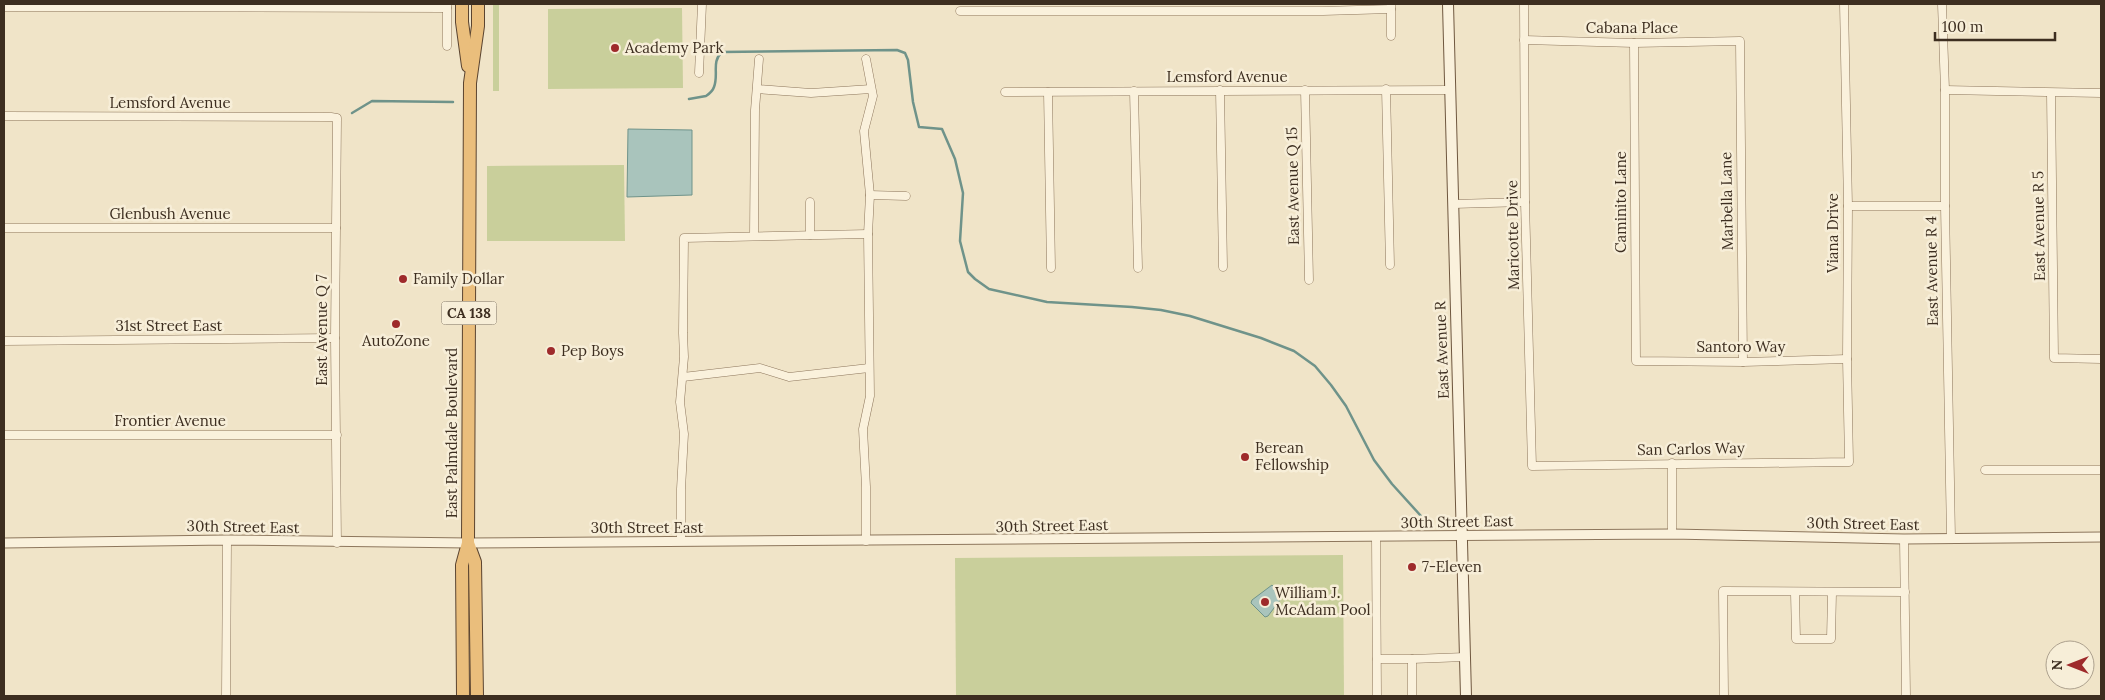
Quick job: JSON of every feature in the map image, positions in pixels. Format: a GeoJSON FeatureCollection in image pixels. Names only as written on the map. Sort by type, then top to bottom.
{"type":"FeatureCollection","features":[{"type":"Feature","properties":{"kind":"highway","name":"East Palmdale Boulevard"},"geometry":{"type":"LineString","coordinates":[[462,4],[462,22],[470,83]]}},
{"type":"Feature","properties":{"kind":"highway","name":"East Palmdale Boulevard"},"geometry":{"type":"LineString","coordinates":[[463,696],[462,565],[468,543],[470,83],[478,20],[478,4]]}},
{"type":"Feature","properties":{"kind":"highway"},"geometry":{"type":"LineString","coordinates":[[478,20],[484,4]]}},
{"type":"Feature","properties":{"kind":"highway","name":"East Palmdale Boulevard"},"geometry":{"type":"LineString","coordinates":[[468,543],[475,562],[477,696]]}},
{"type":"Feature","properties":{"kind":"main road","name":"East Avenue R"},"geometry":{"type":"LineString","coordinates":[[1448,4],[1466,696]]}},
{"type":"Feature","properties":{"kind":"street"},"geometry":{"type":"LineString","coordinates":[[699,72],[702,4]]}},
{"type":"Feature","properties":{"kind":"street","name":"Maricotte Drive"},"geometry":{"type":"LineString","coordinates":[[1524,4],[1525,202],[1532,466]]}},
{"type":"Feature","properties":{"kind":"street","name":"Viana Drive"},"geometry":{"type":"LineString","coordinates":[[1844,4],[1848,206],[1847,359],[1849,462]]}},
{"type":"Feature","properties":{"kind":"street","name":"East Avenue R 4"},"geometry":{"type":"LineString","coordinates":[[1942,4],[1945,90],[1945,206],[1951,538]]}},
{"type":"Feature","properties":{"kind":"street"},"geometry":{"type":"LineString","coordinates":[[4,8],[447,6],[446,46]]}},
{"type":"Feature","properties":{"kind":"street"},"geometry":{"type":"LineString","coordinates":[[960,10],[991,7],[1391,6],[1392,36]]}},
{"type":"Feature","properties":{"kind":"street","name":"Cabana Place"},"geometry":{"type":"LineString","coordinates":[[1524,40],[1634,43],[1740,41]]}},
{"type":"Feature","properties":{"kind":"street","name":"Marbella Lane"},"geometry":{"type":"LineString","coordinates":[[1740,41],[1743,362]]}},
{"type":"Feature","properties":{"kind":"street","name":"Caminito Lane"},"geometry":{"type":"LineString","coordinates":[[1634,43],[1636,361]]}},
{"type":"Feature","properties":{"kind":"street"},"geometry":{"type":"LineString","coordinates":[[754,236],[759,59]]}},
{"type":"Feature","properties":{"kind":"street"},"geometry":{"type":"LineString","coordinates":[[866,59],[873,96],[864,131],[870,195],[868,234],[870,396],[863,429],[866,541]]}},
{"type":"Feature","properties":{"kind":"street"},"geometry":{"type":"LineString","coordinates":[[757,89],[811,93],[871,89]]}},
{"type":"Feature","properties":{"kind":"street"},"geometry":{"type":"LineString","coordinates":[[1386,89],[1390,265]]}},
{"type":"Feature","properties":{"kind":"street"},"geometry":{"type":"LineString","coordinates":[[1220,90],[1222,268]]}},
{"type":"Feature","properties":{"kind":"street","name":"East Avenue Q 15"},"geometry":{"type":"LineString","coordinates":[[1305,90],[1309,280]]}},
{"type":"Feature","properties":{"kind":"street","name":"Lemsford Avenue"},"geometry":{"type":"LineString","coordinates":[[1005,92],[1450,90]]}},
{"type":"Feature","properties":{"kind":"street"},"geometry":{"type":"LineString","coordinates":[[1945,90],[2101,93]]}},
{"type":"Feature","properties":{"kind":"street"},"geometry":{"type":"LineString","coordinates":[[1134,91],[1138,268]]}},
{"type":"Feature","properties":{"kind":"street"},"geometry":{"type":"LineString","coordinates":[[1048,92],[1051,268]]}},
{"type":"Feature","properties":{"kind":"street","name":"East Avenue R 5"},"geometry":{"type":"LineString","coordinates":[[2051,93],[2054,358],[2101,359]]}},
{"type":"Feature","properties":{"kind":"street","name":"Lemsford Avenue"},"geometry":{"type":"LineString","coordinates":[[4,116],[336,118]]}},
{"type":"Feature","properties":{"kind":"street","name":"East Avenue Q 7"},"geometry":{"type":"LineString","coordinates":[[336,118],[335,338],[338,542]]}},
{"type":"Feature","properties":{"kind":"street"},"geometry":{"type":"LineString","coordinates":[[870,195],[906,196]]}},
{"type":"Feature","properties":{"kind":"street"},"geometry":{"type":"LineString","coordinates":[[810,202],[810,235]]}},
{"type":"Feature","properties":{"kind":"street"},"geometry":{"type":"LineString","coordinates":[[1453,204],[1525,202]]}},
{"type":"Feature","properties":{"kind":"street"},"geometry":{"type":"LineString","coordinates":[[1848,206],[1945,206]]}},
{"type":"Feature","properties":{"kind":"street","name":"Glenbush Avenue"},"geometry":{"type":"LineString","coordinates":[[4,228],[336,228]]}},
{"type":"Feature","properties":{"kind":"street"},"geometry":{"type":"LineString","coordinates":[[681,541],[684,434],[680,402],[684,357],[684,238],[868,234]]}},
{"type":"Feature","properties":{"kind":"street","name":"31st Street East"},"geometry":{"type":"LineString","coordinates":[[4,341],[335,338]]}},
{"type":"Feature","properties":{"kind":"street","name":"Santoro Way"},"geometry":{"type":"LineString","coordinates":[[1636,361],[1743,362],[1847,359]]}},
{"type":"Feature","properties":{"kind":"street"},"geometry":{"type":"LineString","coordinates":[[683,377],[760,368],[788,377],[869,368]]}},
{"type":"Feature","properties":{"kind":"street","name":"Frontier Avenue"},"geometry":{"type":"LineString","coordinates":[[4,435],[337,435]]}},
{"type":"Feature","properties":{"kind":"street","name":"San Carlos Way"},"geometry":{"type":"LineString","coordinates":[[1532,466],[1849,462]]}},
{"type":"Feature","properties":{"kind":"street"},"geometry":{"type":"LineString","coordinates":[[1672,463],[1672,534]]}},
{"type":"Feature","properties":{"kind":"street"},"geometry":{"type":"LineString","coordinates":[[1986,470],[2101,470]]}},
{"type":"Feature","properties":{"kind":"street","name":"30th Street East"},"geometry":{"type":"LineString","coordinates":[[4,543],[227,540],[468,543],[866,541],[1672,534],[1904,539],[2101,538]]}},
{"type":"Feature","properties":{"kind":"street"},"geometry":{"type":"LineString","coordinates":[[1376,537],[1377,696]]}},
{"type":"Feature","properties":{"kind":"street"},"geometry":{"type":"LineString","coordinates":[[1904,539],[1906,696]]}},
{"type":"Feature","properties":{"kind":"street"},"geometry":{"type":"LineString","coordinates":[[226,696],[227,540]]}},
{"type":"Feature","properties":{"kind":"street"},"geometry":{"type":"LineString","coordinates":[[1724,696],[1723,591],[1795,593],[1905,592]]}},
{"type":"Feature","properties":{"kind":"street"},"geometry":{"type":"LineString","coordinates":[[1795,593],[1796,639],[1831,639],[1832,593]]}},
{"type":"Feature","properties":{"kind":"street"},"geometry":{"type":"LineString","coordinates":[[1377,659],[1465,657]]}},
{"type":"Feature","properties":{"kind":"street"},"geometry":{"type":"LineString","coordinates":[[1412,659],[1412,696]]}},
{"type":"Feature","properties":{"kind":"green space"},"geometry":{"type":"Polygon","coordinates":[[[493,4],[499,4],[499,91],[493,91],[493,4]]]}},
{"type":"Feature","properties":{"kind":"green space","name":"Academy Park"},"geometry":{"type":"Polygon","coordinates":[[[682,8],[683,88],[548,89],[548,9],[682,8]]]}},
{"type":"Feature","properties":{"kind":"green space"},"geometry":{"type":"Polygon","coordinates":[[[624,165],[625,241],[487,241],[487,166],[624,165]]]}},
{"type":"Feature","properties":{"kind":"green space"},"geometry":{"type":"Polygon","coordinates":[[[1343,555],[1344,696],[956,696],[955,558],[1343,555]]]}},
{"type":"Feature","properties":{"kind":"water"},"geometry":{"type":"Polygon","coordinates":[[[628,129],[692,130],[692,195],[627,197],[628,129]]]}},
{"type":"Feature","properties":{"kind":"water","name":"William J. McAdam Pool"},"geometry":{"type":"Polygon","coordinates":[[[1272,585],[1283,596],[1268,616],[1265,617],[1251,603],[1252,600],[1272,585]]]}},
{"type":"Feature","properties":{"kind":"waterway"},"geometry":{"type":"LineString","coordinates":[[689,99],[706,96],[713,89],[716,64],[722,52],[897,50],[905,53],[908,60],[913,102],[919,127],[942,129],[955,159],[963,193],[960,241],[968,272],[975,279],[989,289],[1047,302],[1132,307],[1190,316],[1261,338],[1294,351],[1315,366],[1331,385],[1346,406],[1374,460],[1392,484],[1421,516]]}},
{"type":"Feature","properties":{"kind":"waterway"},"geometry":{"type":"LineString","coordinates":[[352,113],[372,101],[453,102]]}},
{"type":"Feature","properties":{"kind":"place","name":"Academy Park"},"geometry":{"type":"Point","coordinates":[615,48]}},
{"type":"Feature","properties":{"kind":"place","name":"Family Dollar"},"geometry":{"type":"Point","coordinates":[403,279]}},
{"type":"Feature","properties":{"kind":"place","name":"AutoZone"},"geometry":{"type":"Point","coordinates":[396,324]}},
{"type":"Feature","properties":{"kind":"place","name":"Pep Boys"},"geometry":{"type":"Point","coordinates":[551,351]}},
{"type":"Feature","properties":{"kind":"place","name":"Berean Fellowship"},"geometry":{"type":"Point","coordinates":[1245,457]}},
{"type":"Feature","properties":{"kind":"place","name":"7-Eleven"},"geometry":{"type":"Point","coordinates":[1412,567]}},
{"type":"Feature","properties":{"kind":"place","name":"William J. McAdam Pool"},"geometry":{"type":"Point","coordinates":[1265,602]}}]}
